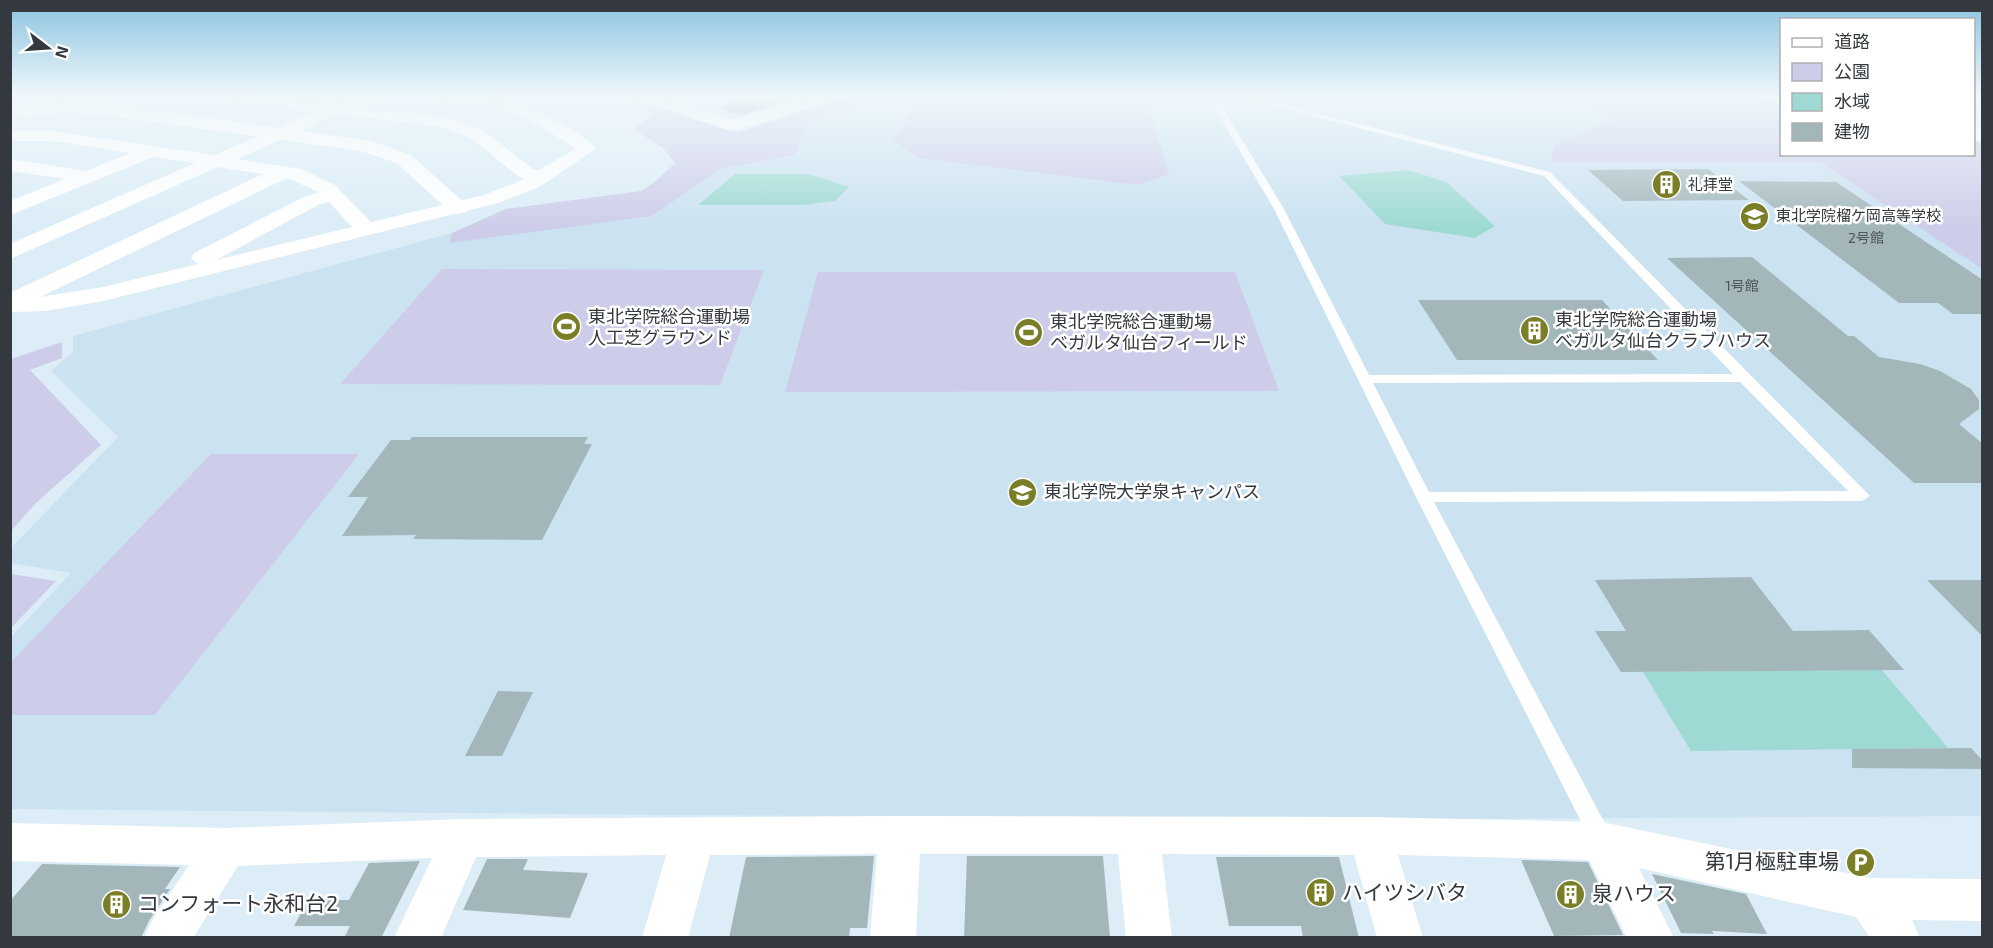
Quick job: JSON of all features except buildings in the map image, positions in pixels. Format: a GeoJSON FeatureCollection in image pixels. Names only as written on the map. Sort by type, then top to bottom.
{"type":"FeatureCollection","features":[{"type":"Feature","properties":{"kind":"street"},"geometry":{"type":"LineString","coordinates":[[74,139],[285,171],[316,182],[334,194],[366,229]]}},
{"type":"Feature","properties":{"kind":"street"},"geometry":{"type":"LineString","coordinates":[[10,252],[266,139]]}},
{"type":"Feature","properties":{"kind":"street"},"geometry":{"type":"LineString","coordinates":[[334,139],[386,151],[411,164],[458,207]]}},
{"type":"Feature","properties":{"kind":"street"},"geometry":{"type":"LineString","coordinates":[[484,139],[526,173],[542,177]]}},
{"type":"Feature","properties":{"kind":"street"},"geometry":{"type":"LineString","coordinates":[[10,304],[71,300],[501,196],[542,177],[587,149],[573,139]]}},
{"type":"Feature","properties":{"kind":"street"},"geometry":{"type":"LineString","coordinates":[[12,207],[152,151]]}},
{"type":"Feature","properties":{"kind":"street"},"geometry":{"type":"LineString","coordinates":[[10,165],[88,177]]}},
{"type":"Feature","properties":{"kind":"street"},"geometry":{"type":"LineString","coordinates":[[10,304],[285,171]]}},
{"type":"Feature","properties":{"kind":"street"},"geometry":{"type":"LineString","coordinates":[[190,272],[191,264],[195,261],[311,201],[334,194]]}},
{"type":"Feature","properties":{"kind":"street"},"geometry":{"type":"LineString","coordinates":[[894,938],[900,835]]}},
{"type":"Feature","properties":{"kind":"street"},"geometry":{"type":"LineString","coordinates":[[10,842],[226,847],[463,838],[900,835],[1370,836],[1602,841],[1870,899],[1983,900]]}},
{"type":"Feature","properties":{"kind":"street"},"geometry":{"type":"LineString","coordinates":[[1138,835],[1149,938]]}},
{"type":"Feature","properties":{"kind":"street"},"geometry":{"type":"LineString","coordinates":[[665,938],[693,836]]}},
{"type":"Feature","properties":{"kind":"street"},"geometry":{"type":"LineString","coordinates":[[1370,836],[1400,938]]}},
{"type":"Feature","properties":{"kind":"street"},"geometry":{"type":"LineString","coordinates":[[417,938],[463,838]]}},
{"type":"Feature","properties":{"kind":"street"},"geometry":{"type":"LineString","coordinates":[[1602,841],[1651,938]]}},
{"type":"Feature","properties":{"kind":"street"},"geometry":{"type":"LineString","coordinates":[[167,938],[226,847]]}},
{"type":"Feature","properties":{"kind":"street"},"geometry":{"type":"LineString","coordinates":[[1870,899],[1897,938]]}},
{"type":"Feature","properties":{"kind":"lane"},"geometry":{"type":"LineString","coordinates":[[1237,139],[1279,209],[1424,497],[1602,841]]}},
{"type":"Feature","properties":{"kind":"lane"},"geometry":{"type":"LineString","coordinates":[[1410,139],[1547,174],[1744,378],[1862,496],[1424,497]]}},
{"type":"Feature","properties":{"kind":"lane"},"geometry":{"type":"LineString","coordinates":[[1365,379],[1744,378]]}},
{"type":"Feature","properties":{"kind":"shaded area","name":"東北学院大学泉キャンパス"},"geometry":{"type":"Polygon","coordinates":[[[801,139],[1567,139],[1553,145],[1552,162],[1820,162],[1982,269],[1982,816],[1446,819],[11,809],[11,637],[71,573],[11,563],[11,548],[118,437],[51,371],[73,352],[73,336],[452,233],[449,242],[652,216],[720,169],[795,155],[801,139]]]}},
{"type":"Feature","properties":{"kind":"green space"},"geometry":{"type":"Polygon","coordinates":[[[649,139],[801,139],[795,155],[720,169],[652,216],[449,243],[452,233],[506,209],[641,191],[656,181],[675,163],[663,148],[649,139]]]}},
{"type":"Feature","properties":{"kind":"green space"},"geometry":{"type":"Polygon","coordinates":[[[1158,139],[1169,174],[1139,185],[918,158],[893,140],[1158,139]]]}},
{"type":"Feature","properties":{"kind":"green space"},"geometry":{"type":"Polygon","coordinates":[[[1567,139],[1780,139],[1780,156],[1975,156],[1975,140],[1982,142],[1982,269],[1820,162],[1552,162],[1553,145],[1567,139]]]}},
{"type":"Feature","properties":{"kind":"green space","name":"東北学院総合運動場 人工芝グラウンド"},"geometry":{"type":"Polygon","coordinates":[[[442,269],[764,270],[720,385],[340,384],[442,269]]]}},
{"type":"Feature","properties":{"kind":"green space","name":"東北学院総合運動場 ベガルタ仙台フィールド"},"geometry":{"type":"Polygon","coordinates":[[[818,272],[1235,272],[1279,391],[785,392],[818,272]]]}},
{"type":"Feature","properties":{"kind":"green space"},"geometry":{"type":"Polygon","coordinates":[[[62,342],[62,358],[30,370],[101,445],[36,503],[11,531],[11,359],[62,342]]]}},
{"type":"Feature","properties":{"kind":"green space"},"geometry":{"type":"Polygon","coordinates":[[[211,454],[359,454],[155,715],[11,715],[11,662],[211,454]]]}},
{"type":"Feature","properties":{"kind":"green space"},"geometry":{"type":"Polygon","coordinates":[[[10,574],[56,581],[11,628],[10,574]]]}},
{"type":"Feature","properties":{"kind":"water"},"geometry":{"type":"Polygon","coordinates":[[[1408,170],[1446,182],[1495,226],[1475,238],[1385,224],[1339,176],[1408,170]]]}},
{"type":"Feature","properties":{"kind":"water"},"geometry":{"type":"Polygon","coordinates":[[[735,174],[808,174],[849,187],[835,201],[802,205],[698,205],[735,174]]]}},
{"type":"Feature","properties":{"kind":"water"},"geometry":{"type":"Polygon","coordinates":[[[1882,670],[1948,748],[1691,751],[1643,672],[1882,670]]]}},
{"type":"Feature","properties":{"kind":"place","name":"礼拝堂"},"geometry":{"type":"Point","coordinates":[1667,185]}},
{"type":"Feature","properties":{"kind":"place","name":"東北学院榴ケ岡高等学校"},"geometry":{"type":"Point","coordinates":[1755,216]}},
{"type":"Feature","properties":{"kind":"place","name":"東北学院総合運動場 人工芝グラウンド"},"geometry":{"type":"Point","coordinates":[567,327]}},
{"type":"Feature","properties":{"kind":"place","name":"東北学院総合運動場 べガルタ仙台クラブハウス"},"geometry":{"type":"Point","coordinates":[1534,330]}},
{"type":"Feature","properties":{"kind":"place","name":"東北学院総合運動場 ベガルタ仙台フィールド"},"geometry":{"type":"Point","coordinates":[1029,332]}},
{"type":"Feature","properties":{"kind":"place","name":"東北学院大学泉キャンパス"},"geometry":{"type":"Point","coordinates":[1023,492]}},
{"type":"Feature","properties":{"kind":"place","name":"第1月極駐車場"},"geometry":{"type":"Point","coordinates":[1860,862]}},
{"type":"Feature","properties":{"kind":"place","name":"ハイツシバタ"},"geometry":{"type":"Point","coordinates":[1321,893]}},
{"type":"Feature","properties":{"kind":"place","name":"泉ハウス"},"geometry":{"type":"Point","coordinates":[1571,894]}},
{"type":"Feature","properties":{"kind":"place","name":"コンフォート永和台2"},"geometry":{"type":"Point","coordinates":[117,904]}}]}
